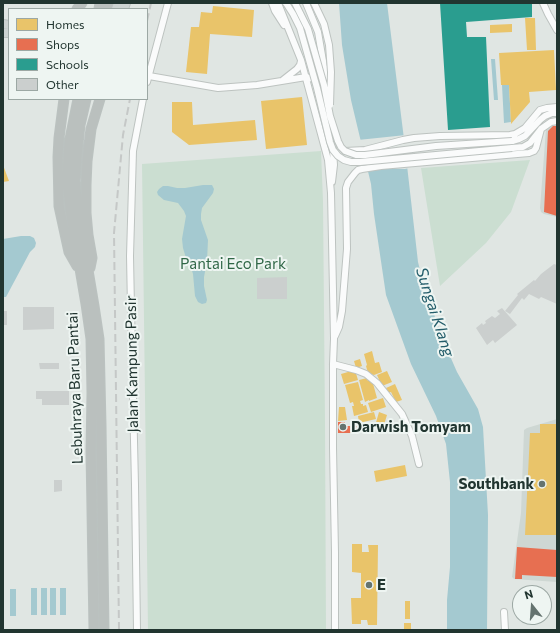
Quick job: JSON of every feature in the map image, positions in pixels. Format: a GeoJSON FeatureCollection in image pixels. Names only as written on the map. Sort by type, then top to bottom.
{"type":"FeatureCollection","features":[{"type":"Feature","properties":{"kind":"highway"},"geometry":{"type":"LineString","coordinates":[[64,100],[58,157],[59,206],[69,252],[85,274]]}},
{"type":"Feature","properties":{"kind":"highway","name":"Lebuhraya Baru Pantai"},"geometry":{"type":"LineString","coordinates":[[78,100],[72,130],[72,158],[82,236],[91,339],[94,630]]}},
{"type":"Feature","properties":{"kind":"highway","name":"Lebuhraya Baru Pantai"},"geometry":{"type":"LineString","coordinates":[[72,158],[78,144],[80,125],[86,100]]}},
{"type":"Feature","properties":{"kind":"highway"},"geometry":{"type":"LineString","coordinates":[[85,274],[92,258],[86,213],[87,161],[91,129],[100,100]]}},
{"type":"Feature","properties":{"kind":"highway","name":"Lebuhraya Baru Pantai"},"geometry":{"type":"LineString","coordinates":[[85,274],[94,306],[98,338],[101,425],[104,630]]}},
{"type":"Feature","properties":{"kind":"street"},"geometry":{"type":"LineString","coordinates":[[168,3],[148,79],[218,88],[257,85],[306,78],[318,80],[326,88],[328,93]]}},
{"type":"Feature","properties":{"kind":"street"},"geometry":{"type":"LineString","coordinates":[[272,3],[275,11],[295,42]]}},
{"type":"Feature","properties":{"kind":"street"},"geometry":{"type":"LineString","coordinates":[[278,3],[301,60],[328,160],[334,339],[335,630]]}},
{"type":"Feature","properties":{"kind":"street"},"geometry":{"type":"LineString","coordinates":[[286,3],[300,28],[330,142],[333,150],[344,160],[360,162],[523,147],[530,143],[541,129],[551,122],[557,121]]}},
{"type":"Feature","properties":{"kind":"street"},"geometry":{"type":"LineString","coordinates":[[295,3],[308,29],[324,85],[330,116],[338,141],[341,148],[345,151],[356,155],[365,155],[436,146],[512,141],[525,136],[545,116],[552,113],[557,113]]}},
{"type":"Feature","properties":{"kind":"street"},"geometry":{"type":"LineString","coordinates":[[306,3],[318,32],[328,93],[334,165],[330,193]]}},
{"type":"Feature","properties":{"kind":"street"},"geometry":{"type":"LineString","coordinates":[[314,3],[324,24],[329,45],[331,72],[330,116]]}},
{"type":"Feature","properties":{"kind":"street"},"geometry":{"type":"LineString","coordinates":[[543,3],[557,30]]}},
{"type":"Feature","properties":{"kind":"street"},"geometry":{"type":"LineString","coordinates":[[306,78],[316,72],[320,67],[321,54]]}},
{"type":"Feature","properties":{"kind":"street"},"geometry":{"type":"LineString","coordinates":[[282,81],[300,66],[301,60]]}},
{"type":"Feature","properties":{"kind":"street","name":"Jalan Kampung Pasir"},"geometry":{"type":"LineString","coordinates":[[137,630],[130,256],[133,151],[143,100]]}},
{"type":"Feature","properties":{"kind":"street"},"geometry":{"type":"LineString","coordinates":[[345,151],[365,150],[403,140],[440,136],[515,134],[525,128],[540,110],[557,107]]}},
{"type":"Feature","properties":{"kind":"street"},"geometry":{"type":"LineString","coordinates":[[334,339],[339,327],[342,311],[347,249],[346,188],[351,177],[358,170],[367,167],[532,152],[536,148],[541,129]]}},
{"type":"Feature","properties":{"kind":"street"},"geometry":{"type":"LineString","coordinates":[[453,136],[453,159]]}},
{"type":"Feature","properties":{"kind":"street"},"geometry":{"type":"LineString","coordinates":[[469,136],[470,158]]}},
{"type":"Feature","properties":{"kind":"street"},"geometry":{"type":"LineString","coordinates":[[371,161],[381,166]]}},
{"type":"Feature","properties":{"kind":"street"},"geometry":{"type":"LineString","coordinates":[[333,364],[366,374],[377,383],[402,414],[412,436],[419,464]]}},
{"type":"Feature","properties":{"kind":"street"},"geometry":{"type":"LineString","coordinates":[[504,612],[505,630]]}},
{"type":"Feature","properties":{"kind":"shaded area"},"geometry":{"type":"Polygon","coordinates":[[[557,124],[557,217],[544,214],[541,212],[540,208],[546,129],[557,124]]]}},
{"type":"Feature","properties":{"kind":"shaded area"},"geometry":{"type":"Polygon","coordinates":[[[557,419],[557,582],[514,579],[512,577],[521,513],[524,430],[557,419]]]}},
{"type":"Feature","properties":{"kind":"green space","name":"Pantai Eco Park"},"geometry":{"type":"Polygon","coordinates":[[[321,151],[323,201],[326,630],[148,630],[142,164],[321,151]]]}},
{"type":"Feature","properties":{"kind":"green space"},"geometry":{"type":"Polygon","coordinates":[[[530,160],[511,212],[486,243],[440,286],[421,168],[530,160]]]}},
{"type":"Feature","properties":{"kind":"water"},"geometry":{"type":"Polygon","coordinates":[[[339,3],[387,3],[418,262],[424,286],[443,340],[457,372],[478,409],[483,427],[488,515],[487,630],[447,630],[447,600],[450,567],[450,482],[446,444],[436,416],[411,364],[386,295],[371,184],[351,100],[342,45],[339,3]]]}},
{"type":"Feature","properties":{"kind":"water"},"geometry":{"type":"Polygon","coordinates":[[[491,59],[495,59],[498,100],[494,100],[491,59]]]}},
{"type":"Feature","properties":{"kind":"water"},"geometry":{"type":"Polygon","coordinates":[[[502,85],[509,85],[511,122],[504,123],[502,85]]]}},
{"type":"Feature","properties":{"kind":"water"},"geometry":{"type":"Polygon","coordinates":[[[212,185],[214,189],[213,193],[202,208],[201,214],[201,220],[208,240],[207,261],[204,277],[207,300],[206,303],[202,304],[198,302],[195,296],[193,274],[183,248],[182,239],[186,216],[184,211],[178,203],[164,200],[158,195],[157,192],[163,186],[185,188],[212,185]]]}},
{"type":"Feature","properties":{"kind":"water"},"geometry":{"type":"Polygon","coordinates":[[[30,236],[34,238],[36,243],[35,247],[30,252],[6,297],[3,297],[3,239],[30,236]]]}},
{"type":"Feature","properties":{"kind":"water"},"geometry":{"type":"Polygon","coordinates":[[[31,588],[37,588],[37,615],[31,615],[31,588]]]}},
{"type":"Feature","properties":{"kind":"water"},"geometry":{"type":"Polygon","coordinates":[[[41,588],[47,588],[47,615],[41,615],[41,588]]]}},
{"type":"Feature","properties":{"kind":"water"},"geometry":{"type":"Polygon","coordinates":[[[50,588],[56,588],[56,615],[50,615],[50,588]]]}},
{"type":"Feature","properties":{"kind":"water"},"geometry":{"type":"Polygon","coordinates":[[[60,588],[66,588],[66,615],[60,615],[60,588]]]}},
{"type":"Feature","properties":{"kind":"water"},"geometry":{"type":"Polygon","coordinates":[[[10,589],[16,589],[16,616],[10,616],[10,589]]]}},
{"type":"Feature","properties":{"kind":"pier"},"geometry":{"type":"Polygon","coordinates":[[[406,135],[409,168],[382,168],[366,171],[358,140],[406,135]]]}},
{"type":"Feature","properties":{"kind":"building: Homes"},"geometry":{"type":"Polygon","coordinates":[[[213,6],[254,10],[252,37],[210,34],[207,74],[186,72],[191,27],[199,27],[201,12],[212,13],[213,6]]]}},
{"type":"Feature","properties":{"kind":"building: Homes"},"geometry":{"type":"Polygon","coordinates":[[[525,18],[535,18],[536,50],[527,50],[525,18]]]}},
{"type":"Feature","properties":{"kind":"building: Homes"},"geometry":{"type":"Polygon","coordinates":[[[512,24],[512,32],[490,33],[490,25],[512,24]]]}},
{"type":"Feature","properties":{"kind":"building: Homes"},"geometry":{"type":"Polygon","coordinates":[[[554,50],[556,90],[529,92],[530,102],[511,124],[509,85],[501,85],[499,53],[554,50]]]}},
{"type":"Feature","properties":{"kind":"building: Homes"},"geometry":{"type":"Polygon","coordinates":[[[302,97],[307,145],[266,149],[261,101],[302,97]]]}},
{"type":"Feature","properties":{"kind":"building: Homes"},"geometry":{"type":"Polygon","coordinates":[[[172,102],[192,102],[193,125],[255,120],[257,140],[189,145],[172,132],[172,102]]]}},
{"type":"Feature","properties":{"kind":"building: Homes"},"geometry":{"type":"Polygon","coordinates":[[[3,165],[9,181],[3,182],[3,165]]]}},
{"type":"Feature","properties":{"kind":"building: Homes"},"geometry":{"type":"Polygon","coordinates":[[[372,351],[375,363],[379,362],[382,372],[374,375],[368,373],[364,354],[372,351]]]}},
{"type":"Feature","properties":{"kind":"building: Homes"},"geometry":{"type":"Polygon","coordinates":[[[360,359],[362,366],[356,368],[354,361],[360,359]]]}},
{"type":"Feature","properties":{"kind":"building: Homes"},"geometry":{"type":"Polygon","coordinates":[[[355,370],[358,380],[344,384],[341,374],[355,370]]]}},
{"type":"Feature","properties":{"kind":"building: Homes"},"geometry":{"type":"Polygon","coordinates":[[[387,371],[392,382],[382,386],[377,375],[387,371]]]}},
{"type":"Feature","properties":{"kind":"building: Homes"},"geometry":{"type":"Polygon","coordinates":[[[367,378],[368,381],[372,380],[377,398],[365,402],[359,380],[367,378]]]}},
{"type":"Feature","properties":{"kind":"building: Homes"},"geometry":{"type":"Polygon","coordinates":[[[358,382],[363,400],[360,401],[361,404],[363,404],[363,406],[366,405],[368,412],[354,416],[352,406],[354,406],[353,402],[350,403],[345,385],[358,382]]]}},
{"type":"Feature","properties":{"kind":"building: Homes"},"geometry":{"type":"Polygon","coordinates":[[[395,384],[402,400],[396,402],[391,392],[388,393],[386,388],[395,384]]]}},
{"type":"Feature","properties":{"kind":"building: Homes"},"geometry":{"type":"Polygon","coordinates":[[[383,398],[386,407],[371,412],[368,403],[383,398]]]}},
{"type":"Feature","properties":{"kind":"building: Homes"},"geometry":{"type":"Polygon","coordinates":[[[339,407],[345,407],[347,420],[338,421],[339,407]]]}},
{"type":"Feature","properties":{"kind":"building: Homes"},"geometry":{"type":"Polygon","coordinates":[[[374,412],[376,419],[359,423],[358,416],[374,412]]]}},
{"type":"Feature","properties":{"kind":"building: Homes"},"geometry":{"type":"Polygon","coordinates":[[[379,412],[387,415],[383,428],[375,426],[379,412]]]}},
{"type":"Feature","properties":{"kind":"building: Homes"},"geometry":{"type":"Polygon","coordinates":[[[363,424],[375,424],[375,432],[362,432],[363,424]]]}},
{"type":"Feature","properties":{"kind":"building: Homes","name":"Southbank"},"geometry":{"type":"Polygon","coordinates":[[[540,424],[557,424],[557,535],[525,535],[530,433],[540,433],[540,424]]]}},
{"type":"Feature","properties":{"kind":"building: Homes"},"geometry":{"type":"Polygon","coordinates":[[[405,465],[407,476],[376,482],[374,471],[405,465]]]}},
{"type":"Feature","properties":{"kind":"building: Homes","name":"E"},"geometry":{"type":"Polygon","coordinates":[[[352,544],[362,544],[362,552],[369,552],[368,545],[378,545],[377,625],[368,625],[367,620],[361,620],[361,624],[352,624],[351,598],[361,598],[361,573],[352,572],[352,544]]]}},
{"type":"Feature","properties":{"kind":"building: Homes"},"geometry":{"type":"Polygon","coordinates":[[[405,601],[410,601],[410,619],[405,619],[405,601]]]}},
{"type":"Feature","properties":{"kind":"building: Homes"},"geometry":{"type":"Polygon","coordinates":[[[404,623],[411,623],[411,630],[404,630],[404,623]]]}},
{"type":"Feature","properties":{"kind":"building: Shops"},"geometry":{"type":"Polygon","coordinates":[[[553,126],[557,126],[557,216],[544,212],[548,131],[553,126]]]}},
{"type":"Feature","properties":{"kind":"building: Shops"},"geometry":{"type":"Polygon","coordinates":[[[338,422],[345,422],[345,426],[360,426],[359,433],[338,433],[338,422]]]}},
{"type":"Feature","properties":{"kind":"building: Shops"},"geometry":{"type":"Polygon","coordinates":[[[517,547],[557,550],[557,577],[522,575],[522,579],[515,579],[517,547]]]}},
{"type":"Feature","properties":{"kind":"building: Schools"},"geometry":{"type":"Polygon","coordinates":[[[440,3],[532,3],[532,17],[466,22],[467,37],[486,37],[490,127],[448,130],[440,3]]]}},
{"type":"Feature","properties":{"kind":"building: Other"},"geometry":{"type":"Polygon","coordinates":[[[554,264],[557,265],[557,304],[541,297],[539,299],[529,294],[524,300],[522,298],[510,314],[505,311],[518,295],[517,294],[534,280],[535,281],[541,274],[554,264]]]}},
{"type":"Feature","properties":{"kind":"building: Other"},"geometry":{"type":"Polygon","coordinates":[[[287,277],[287,299],[257,299],[257,278],[287,277]]]}},
{"type":"Feature","properties":{"kind":"building: Other"},"geometry":{"type":"Polygon","coordinates":[[[23,307],[54,307],[54,329],[23,330],[23,307]]]}},
{"type":"Feature","properties":{"kind":"building: Other"},"geometry":{"type":"Polygon","coordinates":[[[502,308],[517,325],[495,343],[493,340],[487,345],[476,328],[482,323],[483,325],[486,323],[485,321],[492,316],[495,318],[500,314],[497,311],[502,308]]]}},
{"type":"Feature","properties":{"kind":"building: Other"},"geometry":{"type":"Polygon","coordinates":[[[3,311],[7,311],[7,325],[3,325],[3,311]]]}},
{"type":"Feature","properties":{"kind":"building: Other"},"geometry":{"type":"Polygon","coordinates":[[[39,363],[59,363],[59,369],[40,369],[39,363]]]}},
{"type":"Feature","properties":{"kind":"building: Other"},"geometry":{"type":"Polygon","coordinates":[[[36,391],[69,391],[69,405],[42,405],[42,399],[36,399],[36,391]]]}},
{"type":"Feature","properties":{"kind":"building: Other"},"geometry":{"type":"Polygon","coordinates":[[[54,480],[62,480],[62,491],[54,492],[54,480]]]}},
{"type":"Feature","properties":{"kind":"railway"},"geometry":{"type":"LineString","coordinates":[[148,16],[151,3]]}},
{"type":"Feature","properties":{"kind":"railway"},"geometry":{"type":"LineString","coordinates":[[119,630],[114,233],[123,135],[130,100]]}},
{"type":"Feature","properties":{"kind":"place","name":"Darwish Tomyam"},"geometry":{"type":"Point","coordinates":[343,427]}},
{"type":"Feature","properties":{"kind":"place","name":"Southbank"},"geometry":{"type":"Point","coordinates":[542,484]}},
{"type":"Feature","properties":{"kind":"place","name":"E"},"geometry":{"type":"Point","coordinates":[369,585]}},
{"type":"Feature","properties":{"kind":"water label","name":"Sungai Klang"},"geometry":{"type":"Point","coordinates":[435,312]}}]}
